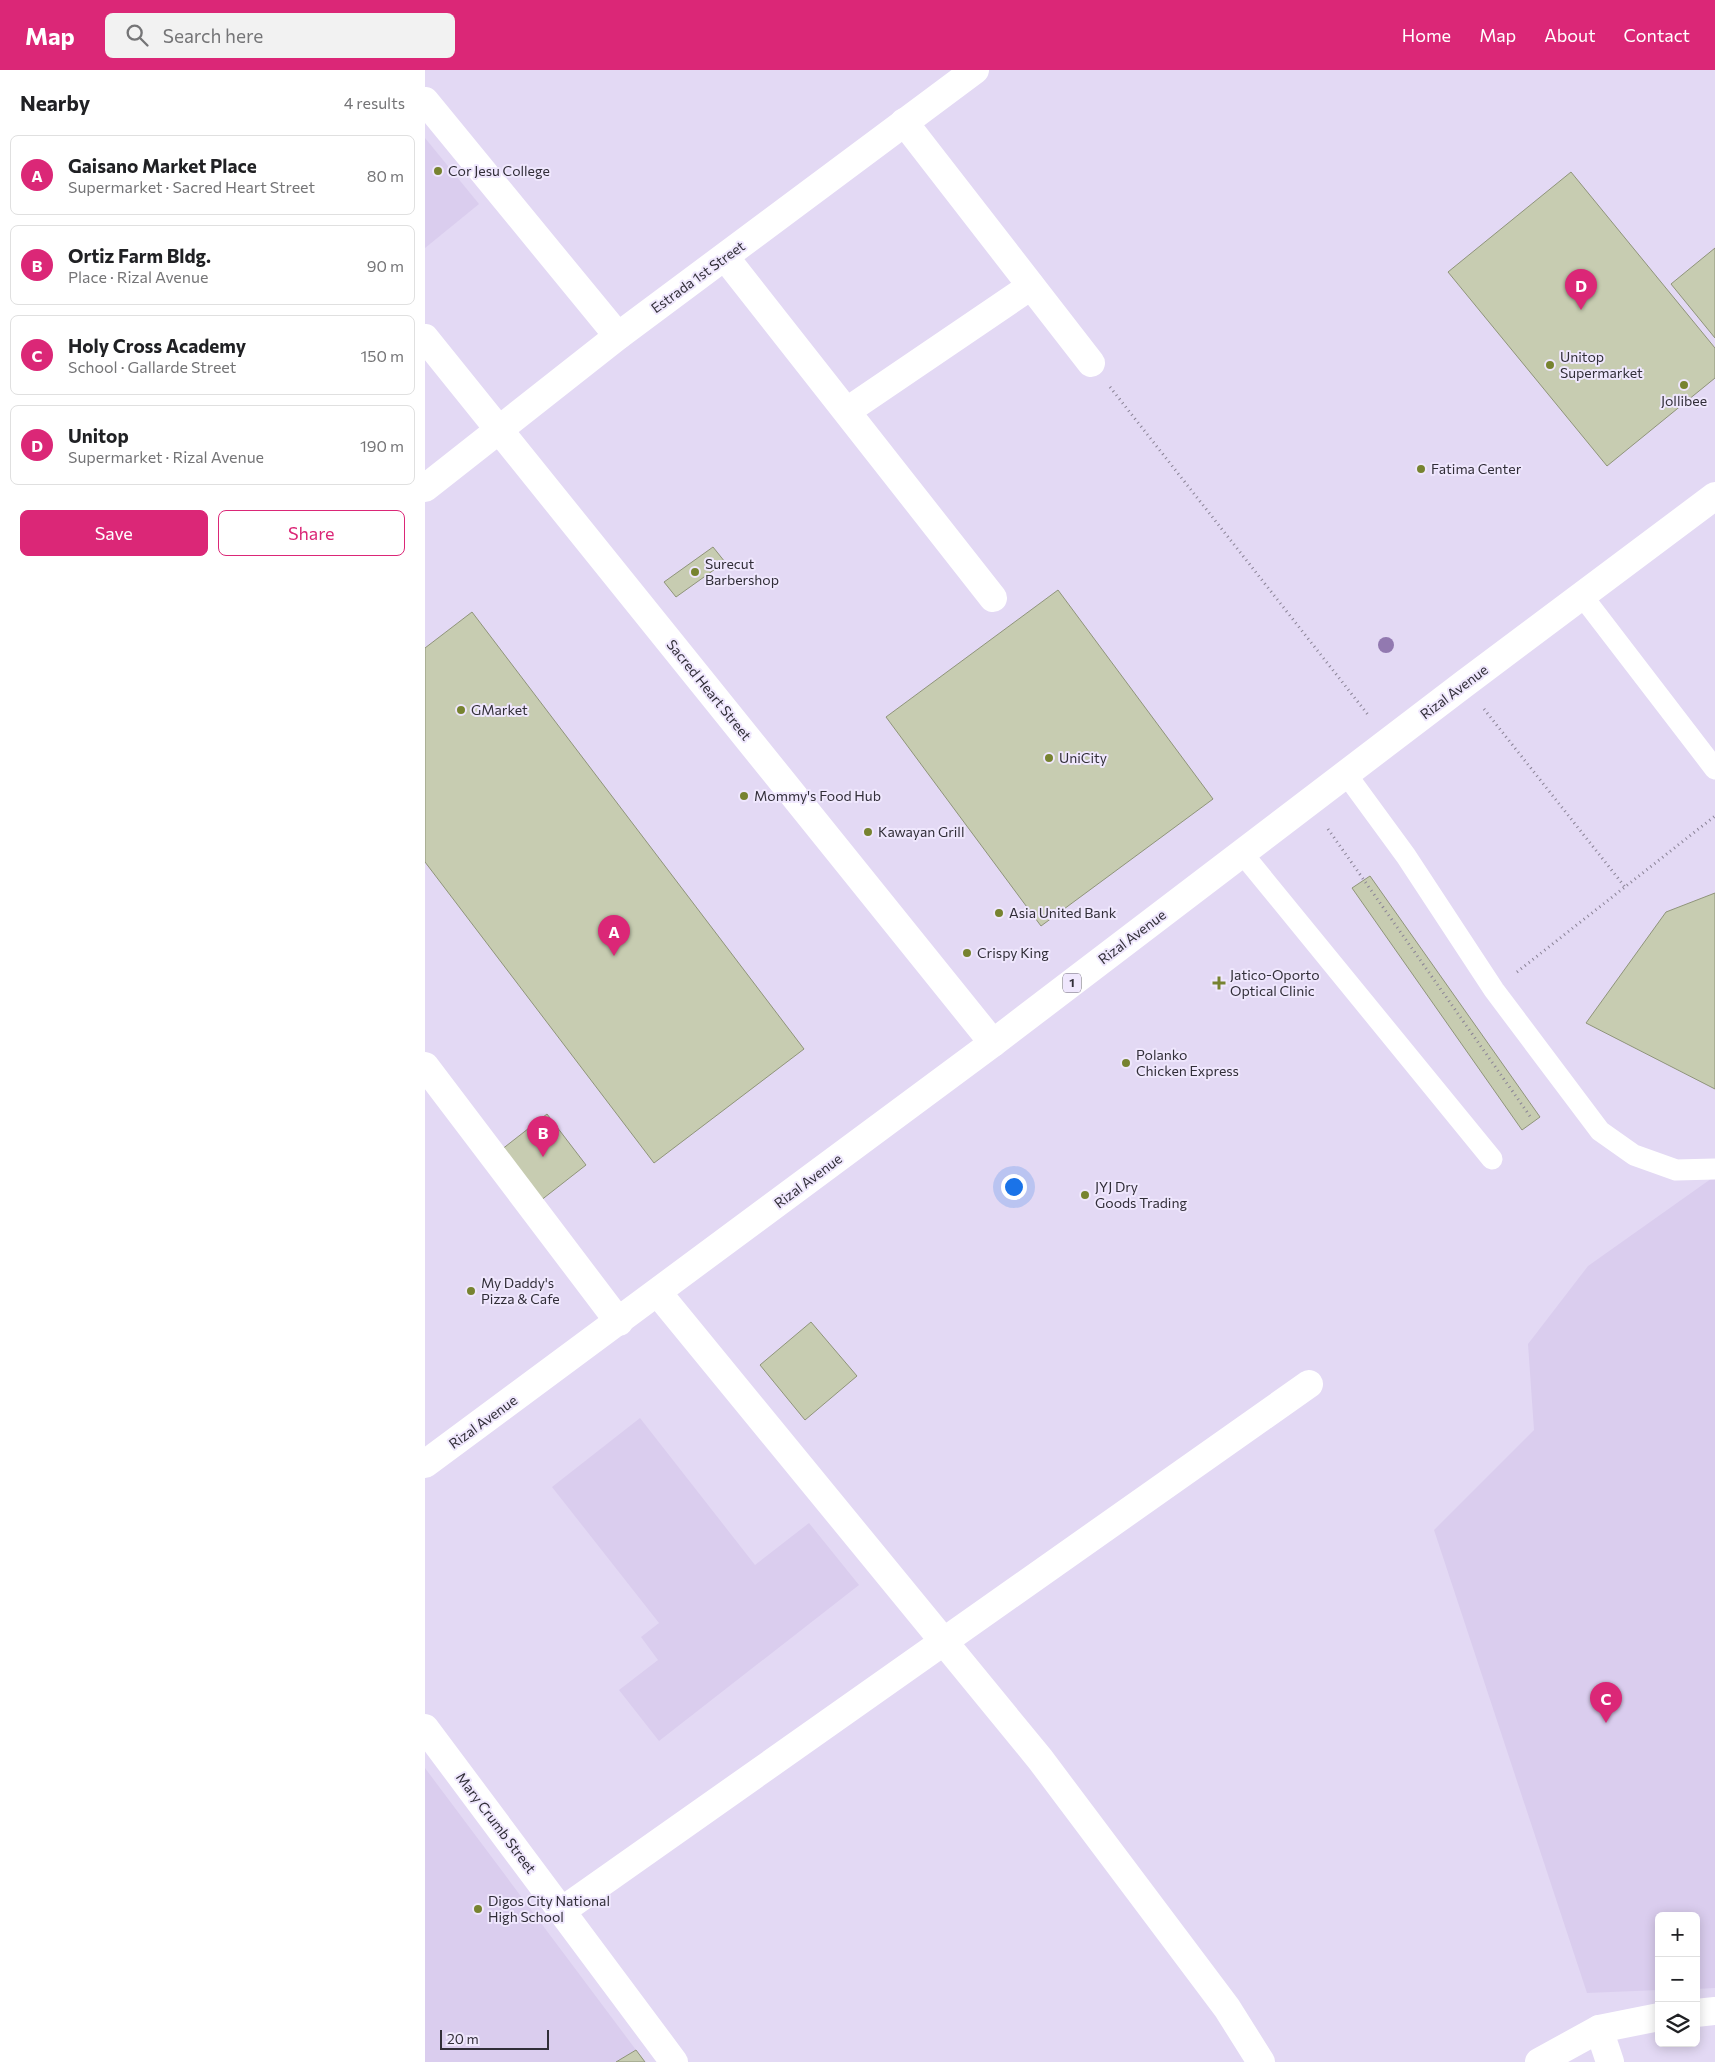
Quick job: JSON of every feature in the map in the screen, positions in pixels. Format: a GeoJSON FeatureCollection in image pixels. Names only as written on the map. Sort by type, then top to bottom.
{"type":"FeatureCollection","features":[{"type":"Feature","properties":{"kind":"street","name":"Estrada 1st Street"},"geometry":{"type":"LineString","coordinates":[[425,488],[618,336],[975,70]]}},
{"type":"Feature","properties":{"kind":"street"},"geometry":{"type":"LineString","coordinates":[[425,101],[618,336]]}},
{"type":"Feature","properties":{"kind":"street"},"geometry":{"type":"LineString","coordinates":[[904,122],[1091,363]]}},
{"type":"Feature","properties":{"kind":"street"},"geometry":{"type":"LineString","coordinates":[[725,257],[993,598]]}},
{"type":"Feature","properties":{"kind":"street"},"geometry":{"type":"LineString","coordinates":[[847,411],[1031,286]]}},
{"type":"Feature","properties":{"kind":"street","name":"Sacred Heart Street"},"geometry":{"type":"LineString","coordinates":[[425,338],[993,1043]]}},
{"type":"Feature","properties":{"kind":"street","name":"Rizal Avenue"},"geometry":{"type":"LineString","coordinates":[[425,1464],[993,1043],[1715,496]]}},
{"type":"Feature","properties":{"kind":"street"},"geometry":{"type":"LineString","coordinates":[[425,1066],[619,1322]]}},
{"type":"Feature","properties":{"kind":"street"},"geometry":{"type":"LineString","coordinates":[[658,1293],[1040,1758],[1115,1862],[1169,1929],[1227,2008],[1261,2062]]}},
{"type":"Feature","properties":{"kind":"street"},"geometry":{"type":"LineString","coordinates":[[563,1910],[946,1642],[1309,1384]]}},
{"type":"Feature","properties":{"kind":"street","name":"Mary Crumb Street"},"geometry":{"type":"LineString","coordinates":[[425,1728],[563,1910],[674,2062]]}},
{"type":"Feature","properties":{"kind":"street"},"geometry":{"type":"LineString","coordinates":[[1700,2013],[1715,2011]]}},
{"type":"Feature","properties":{"kind":"street"},"geometry":{"type":"LineString","coordinates":[[1539,2062],[1599,2029],[1655,2019]]}},
{"type":"Feature","properties":{"kind":"street"},"geometry":{"type":"LineString","coordinates":[[1599,2029],[1610,2062]]}},
{"type":"Feature","properties":{"kind":"lane"},"geometry":{"type":"LineString","coordinates":[[1583,597],[1715,769]]}},
{"type":"Feature","properties":{"kind":"lane"},"geometry":{"type":"LineString","coordinates":[[1346,774],[1406,856],[1494,990],[1600,1131],[1634,1155],[1676,1170],[1715,1169]]}},
{"type":"Feature","properties":{"kind":"lane"},"geometry":{"type":"LineString","coordinates":[[1242,853],[1492,1159]]}},
{"type":"Feature","properties":{"kind":"path"},"geometry":{"type":"LineString","coordinates":[[1091,363],[1389,742]]}},
{"type":"Feature","properties":{"kind":"path"},"geometry":{"type":"LineString","coordinates":[[1508,739],[1625,887]]}},
{"type":"Feature","properties":{"kind":"path"},"geometry":{"type":"LineString","coordinates":[[1309,802],[1532,1120]]}},
{"type":"Feature","properties":{"kind":"path"},"geometry":{"type":"LineString","coordinates":[[1494,990],[1715,816]]}},
{"type":"Feature","properties":{"kind":"shaded area","name":"Cor Jesu College"},"geometry":{"type":"Polygon","coordinates":[[[425,138],[479,204],[425,248],[425,138]]]}},
{"type":"Feature","properties":{"kind":"shaded area"},"geometry":{"type":"Polygon","coordinates":[[[1715,1176],[1715,1988],[1700,1989],[1700,1912],[1655,1912],[1655,1990],[1587,1993],[1434,1530],[1534,1430],[1528,1344],[1588,1266],[1715,1176]]]}},
{"type":"Feature","properties":{"kind":"shaded area"},"geometry":{"type":"Polygon","coordinates":[[[640,1418],[755,1565],[809,1523],[859,1585],[659,1741],[619,1690],[658,1660],[641,1637],[659,1623],[552,1487],[640,1418]]]}},
{"type":"Feature","properties":{"kind":"shaded area","name":"Digos City National High School"},"geometry":{"type":"Polygon","coordinates":[[[425,1768],[636,2050],[645,2062],[425,2062],[425,1768]]]}},
{"type":"Feature","properties":{"kind":"building"},"geometry":{"type":"Polygon","coordinates":[[[1571,172],[1715,348],[1715,378],[1607,466],[1448,272],[1571,172]]]}},
{"type":"Feature","properties":{"kind":"building"},"geometry":{"type":"Polygon","coordinates":[[[1715,248],[1715,338],[1671,284],[1715,248]]]}},
{"type":"Feature","properties":{"kind":"building","name":"Surecut Barbershop"},"geometry":{"type":"Polygon","coordinates":[[[713,547],[725,562],[676,597],[664,582],[713,547]]]}},
{"type":"Feature","properties":{"kind":"building","name":"UniCity"},"geometry":{"type":"Polygon","coordinates":[[[1058,590],[1213,799],[1041,926],[886,717],[1058,590]]]}},
{"type":"Feature","properties":{"kind":"building"},"geometry":{"type":"Polygon","coordinates":[[[472,612],[804,1049],[654,1163],[425,862],[425,648],[472,612]]]}},
{"type":"Feature","properties":{"kind":"building"},"geometry":{"type":"Polygon","coordinates":[[[1370,876],[1540,1117],[1522,1130],[1352,888],[1370,876]]]}},
{"type":"Feature","properties":{"kind":"building"},"geometry":{"type":"Polygon","coordinates":[[[1715,893],[1715,1089],[1586,1023],[1666,912],[1715,893]]]}},
{"type":"Feature","properties":{"kind":"building"},"geometry":{"type":"Polygon","coordinates":[[[547,1114],[586,1165],[540,1201],[501,1150],[547,1114]]]}},
{"type":"Feature","properties":{"kind":"building"},"geometry":{"type":"Polygon","coordinates":[[[811,1322],[857,1376],[805,1420],[760,1365],[811,1322]]]}},
{"type":"Feature","properties":{"kind":"building"},"geometry":{"type":"Polygon","coordinates":[[[636,2050],[645,2062],[616,2062],[636,2050]]]}},
{"type":"Feature","properties":{"kind":"place","name":"Cor Jesu College"},"geometry":{"type":"Point","coordinates":[438,171]}},
{"type":"Feature","properties":{"kind":"place","name":"Unitop"},"geometry":{"type":"Point","coordinates":[1581,310]}},
{"type":"Feature","properties":{"kind":"place","name":"Unitop Supermarket"},"geometry":{"type":"Point","coordinates":[1550,365]}},
{"type":"Feature","properties":{"kind":"place","name":"Jollibee"},"geometry":{"type":"Point","coordinates":[1684,385]}},
{"type":"Feature","properties":{"kind":"place","name":"Fatima Center"},"geometry":{"type":"Point","coordinates":[1421,469]}},
{"type":"Feature","properties":{"kind":"place","name":"Surecut Barbershop"},"geometry":{"type":"Point","coordinates":[695,572]}},
{"type":"Feature","properties":{"kind":"place","name":"GMarket"},"geometry":{"type":"Point","coordinates":[461,710]}},
{"type":"Feature","properties":{"kind":"place","name":"UniCity"},"geometry":{"type":"Point","coordinates":[1049,758]}},
{"type":"Feature","properties":{"kind":"place","name":"Mommy's Food Hub"},"geometry":{"type":"Point","coordinates":[744,796]}},
{"type":"Feature","properties":{"kind":"place","name":"Kawayan Grill"},"geometry":{"type":"Point","coordinates":[868,832]}},
{"type":"Feature","properties":{"kind":"place","name":"Asia United Bank"},"geometry":{"type":"Point","coordinates":[999,913]}},
{"type":"Feature","properties":{"kind":"place","name":"Crispy King"},"geometry":{"type":"Point","coordinates":[967,953]}},
{"type":"Feature","properties":{"kind":"place","name":"Gaisano Market Place"},"geometry":{"type":"Point","coordinates":[614,956]}},
{"type":"Feature","properties":{"kind":"place","name":"Jatico-Oporto Optical Clinic"},"geometry":{"type":"Point","coordinates":[1219,983]}},
{"type":"Feature","properties":{"kind":"place","name":"Polanko Chicken Express"},"geometry":{"type":"Point","coordinates":[1126,1063]}},
{"type":"Feature","properties":{"kind":"place","name":"Ortiz Farm Bldg."},"geometry":{"type":"Point","coordinates":[543,1157]}},
{"type":"Feature","properties":{"kind":"place","name":"JYJ Dry Goods Trading"},"geometry":{"type":"Point","coordinates":[1085,1195]}},
{"type":"Feature","properties":{"kind":"place","name":"My Daddy's Pizza & Cafe"},"geometry":{"type":"Point","coordinates":[471,1291]}},
{"type":"Feature","properties":{"kind":"place","name":"Holy Cross Academy"},"geometry":{"type":"Point","coordinates":[1606,1723]}},
{"type":"Feature","properties":{"kind":"place","name":"Digos City National High School"},"geometry":{"type":"Point","coordinates":[478,1909]}}]}
